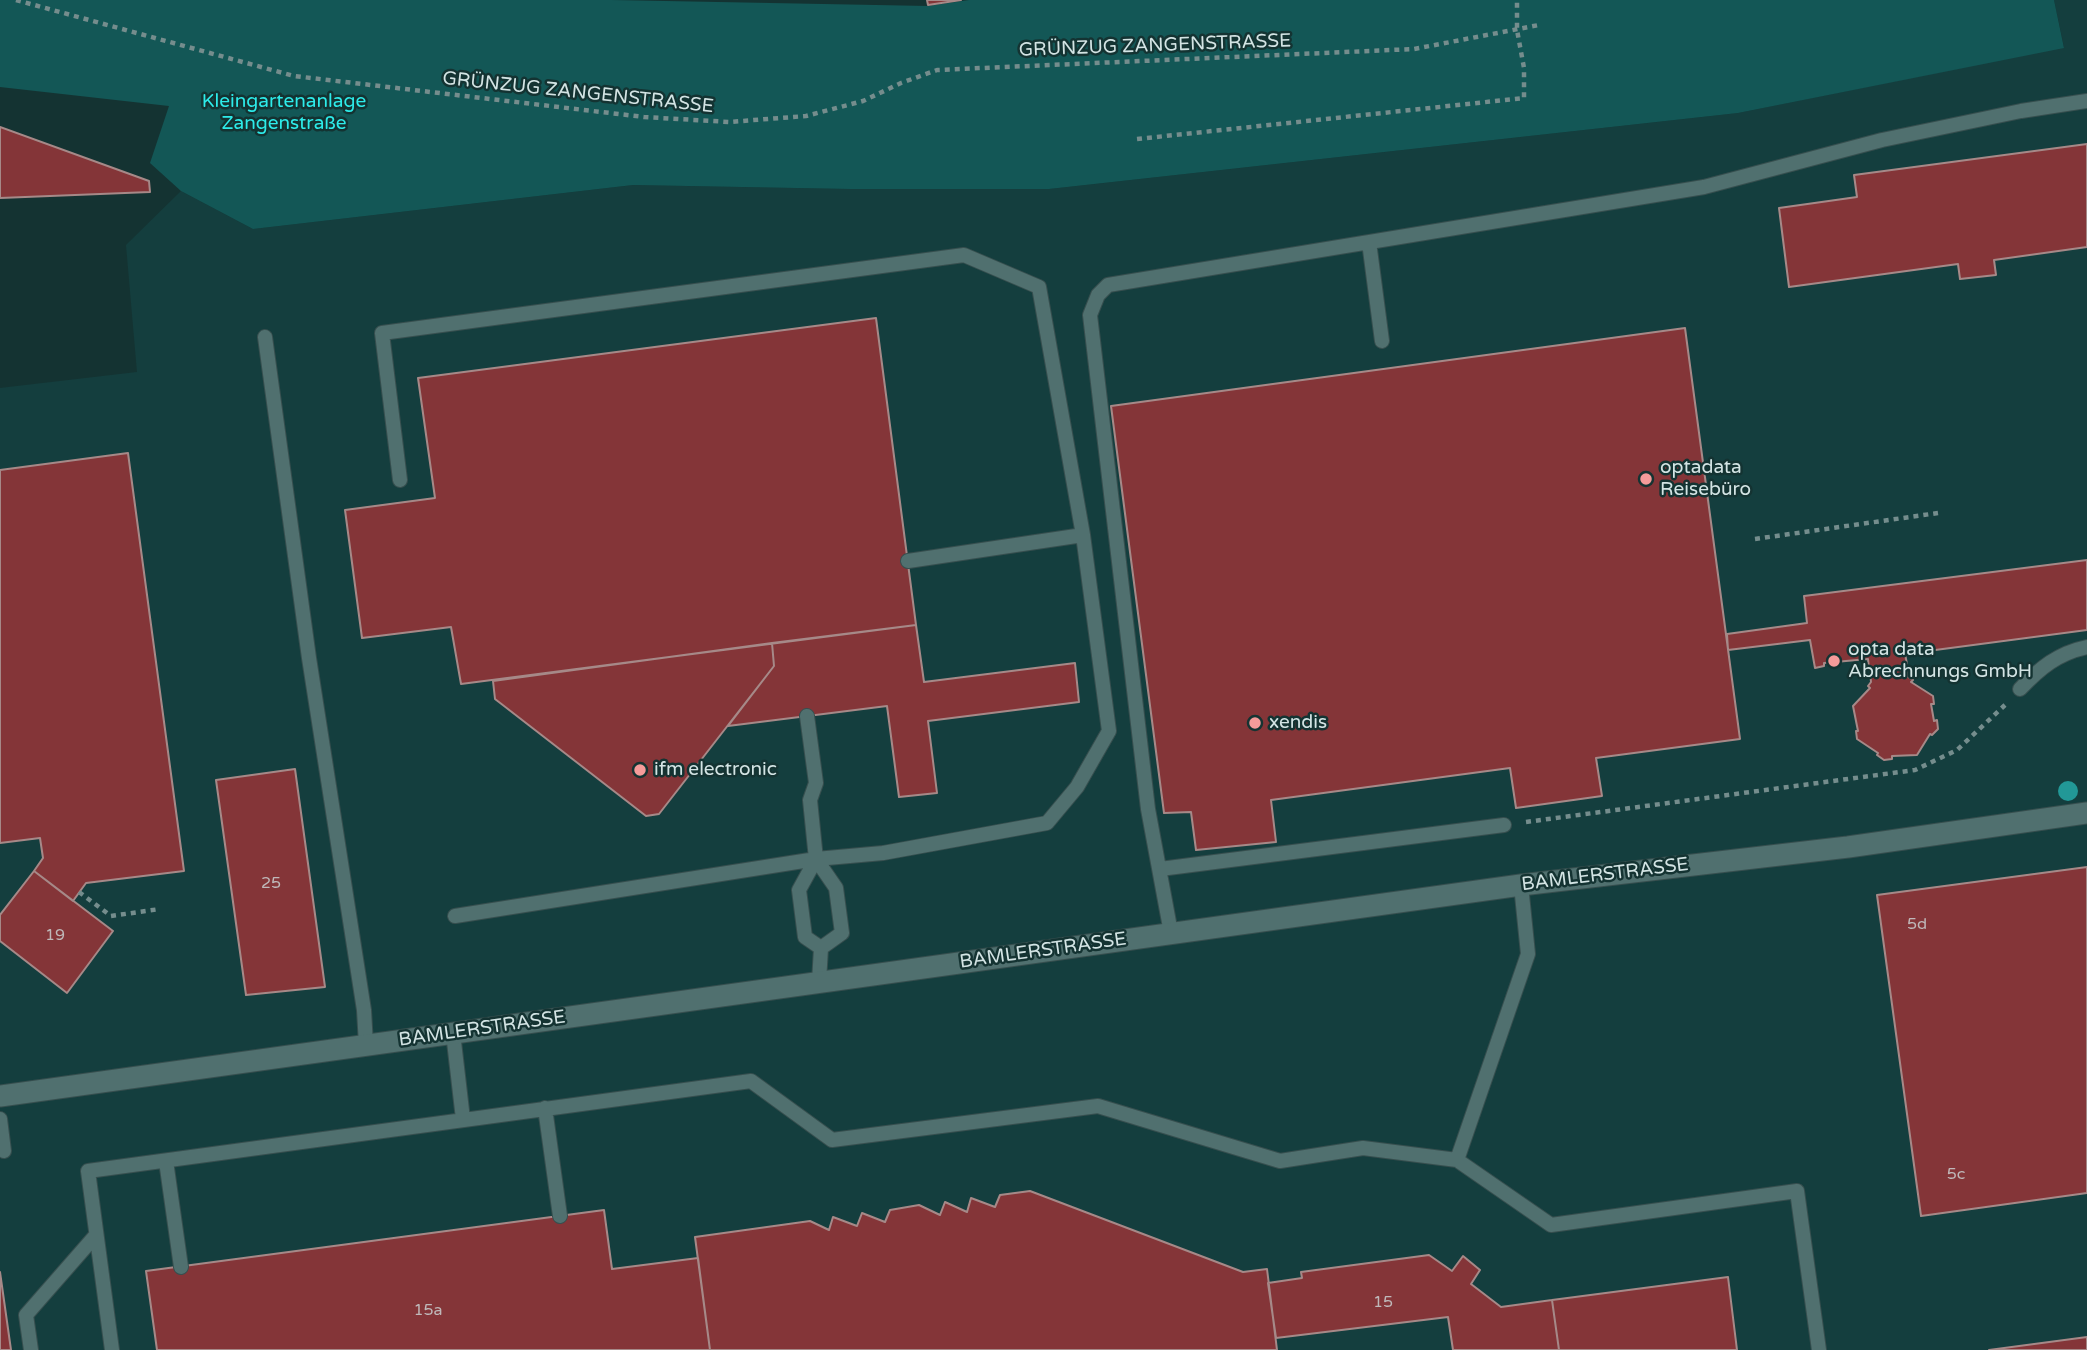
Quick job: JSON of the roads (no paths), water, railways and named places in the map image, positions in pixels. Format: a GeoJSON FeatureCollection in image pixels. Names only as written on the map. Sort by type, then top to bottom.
{"type":"FeatureCollection","features":[{"type":"Feature","properties":{"kind":"street","name":"BAMLERSTRASSE"},"geometry":{"type":"LineString","coordinates":[[0,1096],[1521,885],[1848,847],[2087,813]]}},
{"type":"Feature","properties":{"kind":"lane"},"geometry":{"type":"LineString","coordinates":[[1171,933],[1148,809],[1090,315],[1098,295],[1108,285],[1704,187],[1882,140],[2021,111],[2087,101]]}},
{"type":"Feature","properties":{"kind":"lane"},"geometry":{"type":"LineString","coordinates":[[1369,242],[1381,341]]}},
{"type":"Feature","properties":{"kind":"lane"},"geometry":{"type":"LineString","coordinates":[[400,480],[382,332],[964,255],[1039,288],[1083,535],[1109,731],[1077,787],[1047,823],[883,853],[816,859],[455,916]]}},
{"type":"Feature","properties":{"kind":"lane"},"geometry":{"type":"LineString","coordinates":[[265,337],[309,657],[364,1010],[366,1045]]}},
{"type":"Feature","properties":{"kind":"lane"},"geometry":{"type":"LineString","coordinates":[[908,561],[1083,535]]}},
{"type":"Feature","properties":{"kind":"lane"},"geometry":{"type":"LineString","coordinates":[[2020,689],[2054,659],[2087,647]]}},
{"type":"Feature","properties":{"kind":"lane"},"geometry":{"type":"LineString","coordinates":[[807,716],[816,783],[810,800],[816,859],[836,888],[842,933],[821,948]]}},
{"type":"Feature","properties":{"kind":"lane"},"geometry":{"type":"LineString","coordinates":[[1160,869],[1504,825]]}},
{"type":"Feature","properties":{"kind":"lane"},"geometry":{"type":"LineString","coordinates":[[816,859],[799,890],[805,937],[821,948]]}},
{"type":"Feature","properties":{"kind":"lane"},"geometry":{"type":"LineString","coordinates":[[1457,1160],[1528,954],[1521,885]]}},
{"type":"Feature","properties":{"kind":"lane"},"geometry":{"type":"LineString","coordinates":[[819,982],[821,948]]}},
{"type":"Feature","properties":{"kind":"lane"},"geometry":{"type":"LineString","coordinates":[[453,1033],[463,1119]]}},
{"type":"Feature","properties":{"kind":"lane"},"geometry":{"type":"LineString","coordinates":[[113,1350],[88,1171],[751,1081],[832,1140],[1098,1106],[1280,1161],[1363,1148],[1457,1160],[1551,1225],[1797,1191],[1819,1350]]}},
{"type":"Feature","properties":{"kind":"lane"},"geometry":{"type":"LineString","coordinates":[[545,1108],[560,1216]]}},
{"type":"Feature","properties":{"kind":"lane"},"geometry":{"type":"LineString","coordinates":[[0,1119],[4,1151]]}},
{"type":"Feature","properties":{"kind":"lane"},"geometry":{"type":"LineString","coordinates":[[166,1161],[181,1267]]}},
{"type":"Feature","properties":{"kind":"lane"},"geometry":{"type":"LineString","coordinates":[[31,1350],[26,1315],[96,1235]]}},
{"type":"Feature","properties":{"kind":"place","name":"optadata Reisebüro"},"geometry":{"type":"Point","coordinates":[1646,479]}},
{"type":"Feature","properties":{"kind":"place","name":"opta data Abrechnungs GmbH"},"geometry":{"type":"Point","coordinates":[1834,661]}},
{"type":"Feature","properties":{"kind":"place","name":"xendis"},"geometry":{"type":"Point","coordinates":[1255,723]}},
{"type":"Feature","properties":{"kind":"place","name":"ifm electronic"},"geometry":{"type":"Point","coordinates":[640,770]}},
{"type":"Feature","properties":{"kind":"park label","name":"Kleingartenanlage Zangenstraße"},"geometry":{"type":"Point","coordinates":[284,113]}}]}
